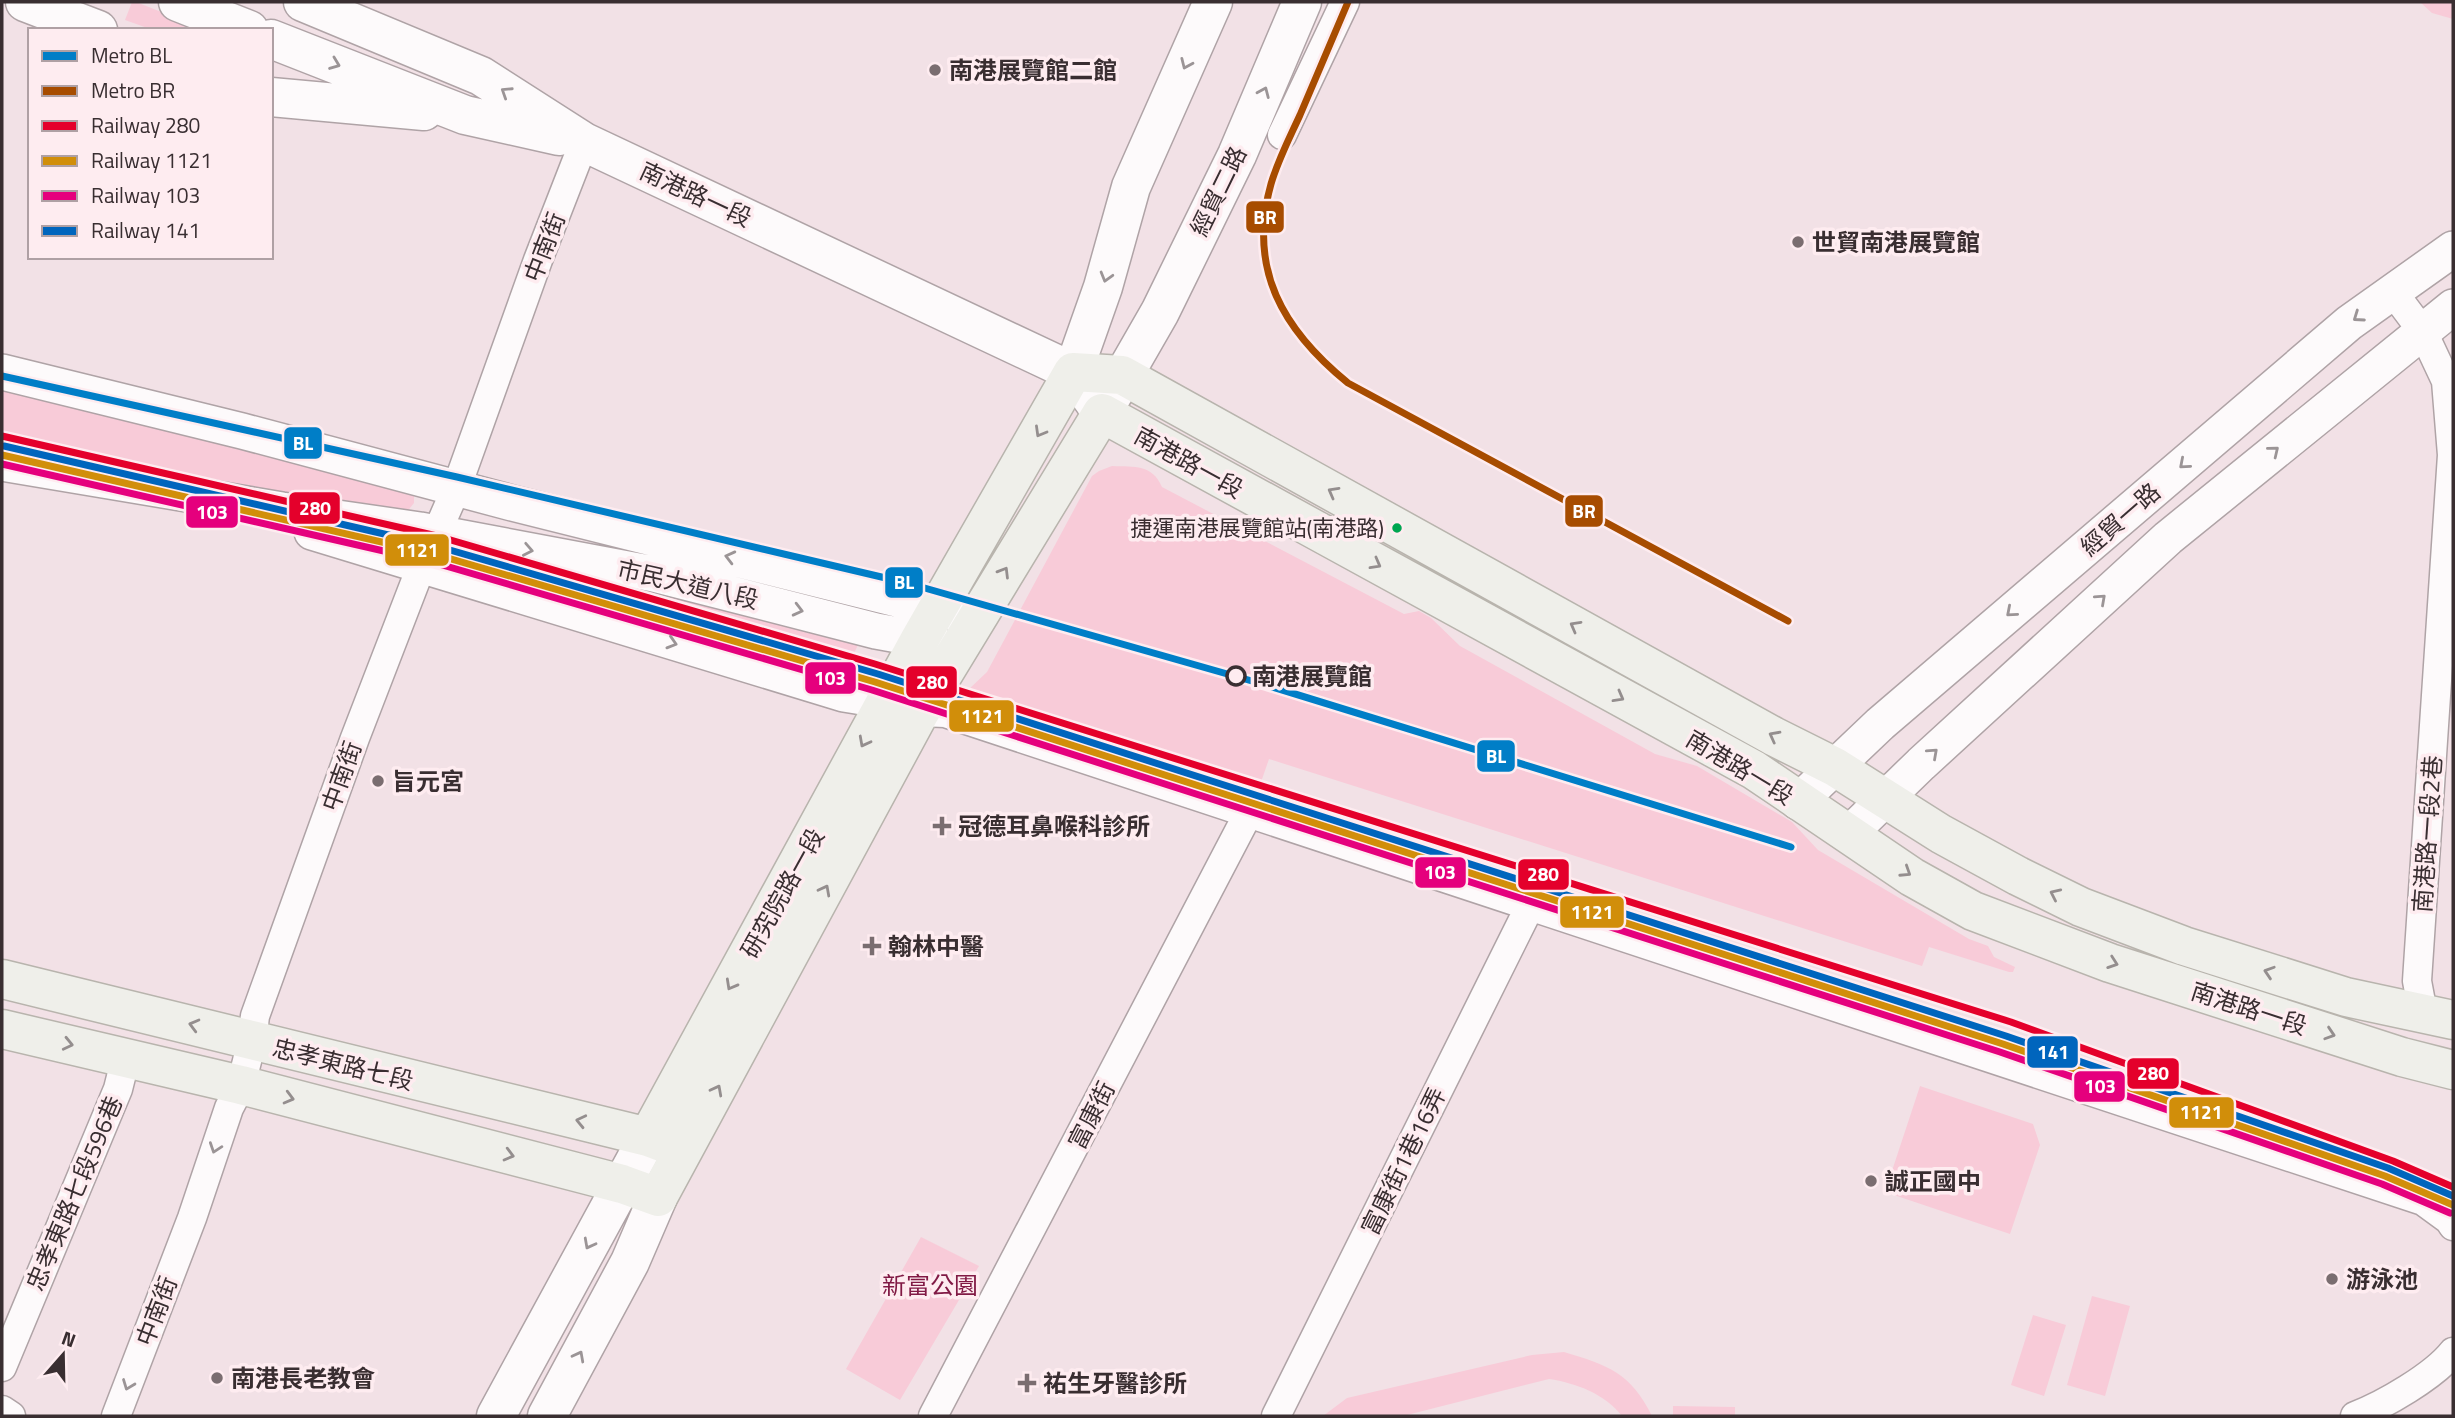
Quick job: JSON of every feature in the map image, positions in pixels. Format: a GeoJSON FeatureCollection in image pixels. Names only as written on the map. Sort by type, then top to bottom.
{"type":"FeatureCollection","features":[{"type":"Feature","properties":{"kind":"main road"},"geometry":{"type":"LineString","coordinates":[[25,2],[77,16]]}},
{"type":"Feature","properties":{"kind":"main road"},"geometry":{"type":"LineString","coordinates":[[177,2],[244,28]]}},
{"type":"Feature","properties":{"kind":"main road","name":"南港路一段"},"geometry":{"type":"LineString","coordinates":[[303,2],[481,76],[584,142],[1073,372],[1122,375],[1773,736],[1835,767],[1885,800],[2018,876],[2129,927],[2346,997],[2438,1017]]}},
{"type":"Feature","properties":{"kind":"main road"},"geometry":{"type":"LineString","coordinates":[[1073,372],[1103,287],[1132,187],[1213,2]]}},
{"type":"Feature","properties":{"kind":"main road","name":"經貿二路"},"geometry":{"type":"LineString","coordinates":[[1122,375],[1160,312],[1237,155],[1302,2]]}},
{"type":"Feature","properties":{"kind":"main road","name":"南港路一段"},"geometry":{"type":"LineString","coordinates":[[273,40],[465,115],[584,142]]}},
{"type":"Feature","properties":{"kind":"main road"},"geometry":{"type":"LineString","coordinates":[[273,98],[465,115]]}},
{"type":"Feature","properties":{"kind":"main road","name":"南港路一段"},"geometry":{"type":"LineString","coordinates":[[1073,372],[1102,413],[1754,771],[1912,877],[1973,911],[2110,962],[2402,1058],[2453,1070]]}},
{"type":"Feature","properties":{"kind":"main road","name":"研究院路一段"},"geometry":{"type":"LineString","coordinates":[[547,1416],[630,1262],[658,1197],[904,707],[930,624],[1073,372]]}},
{"type":"Feature","properties":{"kind":"main road","name":"研究院路一段"},"geometry":{"type":"LineString","coordinates":[[496,1416],[648,1137],[904,707],[956,652],[1102,413],[1122,375]]}},
{"type":"Feature","properties":{"kind":"main road","name":"忠孝東路七段"},"geometry":{"type":"LineString","coordinates":[[2,979],[648,1137],[683,1150]]}},
{"type":"Feature","properties":{"kind":"main road","name":"忠孝東路七段"},"geometry":{"type":"LineString","coordinates":[[2,1029],[241,1085],[622,1184],[658,1197]]}},
{"type":"Feature","properties":{"kind":"street"},"geometry":{"type":"LineString","coordinates":[[1282,135],[1345,2]]}},
{"type":"Feature","properties":{"kind":"street","name":"中南街"},"geometry":{"type":"LineString","coordinates":[[116,1416],[192,1218],[229,1108],[241,1085],[253,1041],[255,1016],[355,738],[422,565],[456,489],[538,260],[584,142]]}},
{"type":"Feature","properties":{"kind":"street","name":"經貿一路"},"geometry":{"type":"LineString","coordinates":[[1798,802],[1891,715],[2349,323],[2453,249]]}},
{"type":"Feature","properties":{"kind":"street","name":"南港路一段2巷"},"geometry":{"type":"LineString","coordinates":[[2393,292],[2423,332],[2446,381],[2452,455],[2417,981],[2438,1017]]}},
{"type":"Feature","properties":{"kind":"street","name":"經貿一路"},"geometry":{"type":"LineString","coordinates":[[1849,834],[1921,764],[2168,538],[2453,307]]}},
{"type":"Feature","properties":{"kind":"street","name":"市民大道八段"},"geometry":{"type":"LineString","coordinates":[[2,372],[242,431],[456,489],[930,624],[956,652]]}},
{"type":"Feature","properties":{"kind":"street","name":"市民大道八段"},"geometry":{"type":"LineString","coordinates":[[2,463],[437,533],[654,573],[876,631],[975,619]]}},
{"type":"Feature","properties":{"kind":"street"},"geometry":{"type":"LineString","coordinates":[[185,493],[844,694],[945,713],[2423,1201],[2453,1226]]}},
{"type":"Feature","properties":{"kind":"street","name":"富康街"},"geometry":{"type":"LineString","coordinates":[[933,1416],[1248,814]]}},
{"type":"Feature","properties":{"kind":"street","name":"富康街1巷16弄"},"geometry":{"type":"LineString","coordinates":[[1276,1416],[1530,906]]}},
{"type":"Feature","properties":{"kind":"street","name":"忠孝東路七段596巷"},"geometry":{"type":"LineString","coordinates":[[2,1367],[118,1088],[127,1057]]}},
{"type":"Feature","properties":{"kind":"street"},"geometry":{"type":"LineString","coordinates":[[2355,1416],[2369,1411],[2441,1366],[2453,1352]]}},
{"type":"Feature","properties":{"kind":"street"},"geometry":{"type":"LineString","coordinates":[[2,1410],[11,1416]]}},
{"type":"Feature","properties":{"kind":"green space"},"geometry":{"type":"Polygon","coordinates":[[[132,2],[136,2],[202,28],[147,28],[125,20],[132,2]]]}},
{"type":"Feature","properties":{"kind":"green space"},"geometry":{"type":"Polygon","coordinates":[[[2420,2],[2453,2],[2453,19],[2432,13],[2420,2]]]}},
{"type":"Feature","properties":{"kind":"green space"},"geometry":{"type":"Polygon","coordinates":[[[2,387],[414,494],[414,503],[406,513],[2,449],[2,387]]]}},
{"type":"Feature","properties":{"kind":"green space"},"geometry":{"type":"Polygon","coordinates":[[[1112,466],[1135,467],[1148,471],[1162,487],[1404,614],[1419,611],[1431,618],[1460,646],[1655,754],[1697,766],[1792,822],[1818,850],[1969,939],[1988,946],[1994,957],[2015,967],[2013,972],[1929,947],[1922,966],[1269,759],[1253,805],[961,708],[960,703],[968,690],[987,672],[1092,476],[1112,466]]]}},
{"type":"Feature","properties":{"kind":"green space"},"geometry":{"type":"Polygon","coordinates":[[[482,555],[650,587],[859,643],[838,686],[475,574],[482,555]]]}},
{"type":"Feature","properties":{"kind":"green space"},"geometry":{"type":"Polygon","coordinates":[[[1920,1086],[2033,1124],[2040,1145],[2010,1234],[1885,1192],[1920,1086]]]}},
{"type":"Feature","properties":{"kind":"green space","name":"新富公園"},"geometry":{"type":"Polygon","coordinates":[[[921,1237],[979,1266],[900,1400],[846,1369],[921,1237]]]}},
{"type":"Feature","properties":{"kind":"green space"},"geometry":{"type":"Polygon","coordinates":[[[2092,1296],[2130,1306],[2105,1396],[2067,1385],[2092,1296]]]}},
{"type":"Feature","properties":{"kind":"green space"},"geometry":{"type":"Polygon","coordinates":[[[2033,1315],[2066,1325],[2044,1396],[2011,1385],[2033,1315]]]}},
{"type":"Feature","properties":{"kind":"green space"},"geometry":{"type":"Polygon","coordinates":[[[1564,1352],[1593,1361],[1627,1380],[1652,1416],[1622,1416],[1599,1396],[1569,1383],[1549,1379],[1403,1416],[1323,1416],[1347,1398],[1532,1355],[1564,1352]]]}},
{"type":"Feature","properties":{"kind":"green space"},"geometry":{"type":"Polygon","coordinates":[[[1673,1406],[1735,1407],[1735,1416],[1673,1416],[1673,1406]]]}},
{"type":"Feature","properties":{"kind":"metro line","name":"BR"},"geometry":{"type":"LineString","coordinates":[[1348,2],[1277,166],[1265,215],[1264,244],[1276,296],[1305,342],[1348,383],[1788,621]]}},
{"type":"Feature","properties":{"kind":"metro line","name":"BL"},"geometry":{"type":"LineString","coordinates":[[2,376],[457,477],[907,583],[1266,685],[1791,847]]}},
{"type":"Feature","properties":{"kind":"rail line","name":"280"},"geometry":{"type":"LineString","coordinates":[[2,436],[437,536],[875,664],[2011,1022],[2393,1161],[2453,1187]]}},
{"type":"Feature","properties":{"kind":"rail line","name":"141"},"geometry":{"type":"LineString","coordinates":[[4,446],[436,546],[878,674],[2006,1036],[2388,1168],[2453,1196]]}},
{"type":"Feature","properties":{"kind":"rail line","name":"1121"},"geometry":{"type":"LineString","coordinates":[[2,455],[434,554],[875,682],[2003,1044],[2385,1176],[2453,1205]]}},
{"type":"Feature","properties":{"kind":"rail line","name":"103"},"geometry":{"type":"LineString","coordinates":[[2,464],[432,562],[872,690],[2000,1052],[2382,1184],[2450,1213]]}},
{"type":"Feature","properties":{"kind":"place","name":"南港展覽館二館"},"geometry":{"type":"Point","coordinates":[935,70]}},
{"type":"Feature","properties":{"kind":"place","name":"世貿南港展覽館"},"geometry":{"type":"Point","coordinates":[1798,242]}},
{"type":"Feature","properties":{"kind":"place","name":"捷運南港展覽館站(南港路)"},"geometry":{"type":"Point","coordinates":[1397,528]}},
{"type":"Feature","properties":{"kind":"place","name":"南港展覽館"},"geometry":{"type":"Point","coordinates":[1236,676]}},
{"type":"Feature","properties":{"kind":"place","name":"旨元宮"},"geometry":{"type":"Point","coordinates":[378,781]}},
{"type":"Feature","properties":{"kind":"place","name":"冠德耳鼻喉科診所"},"geometry":{"type":"Point","coordinates":[942,826]}},
{"type":"Feature","properties":{"kind":"place","name":"翰林中醫"},"geometry":{"type":"Point","coordinates":[872,946]}},
{"type":"Feature","properties":{"kind":"place","name":"誠正國中"},"geometry":{"type":"Point","coordinates":[1871,1181]}},
{"type":"Feature","properties":{"kind":"place","name":"游泳池"},"geometry":{"type":"Point","coordinates":[2332,1279]}},
{"type":"Feature","properties":{"kind":"place","name":"南港長老教會"},"geometry":{"type":"Point","coordinates":[217,1378]}},
{"type":"Feature","properties":{"kind":"place","name":"祐生牙醫診所"},"geometry":{"type":"Point","coordinates":[1027,1383]}}]}
